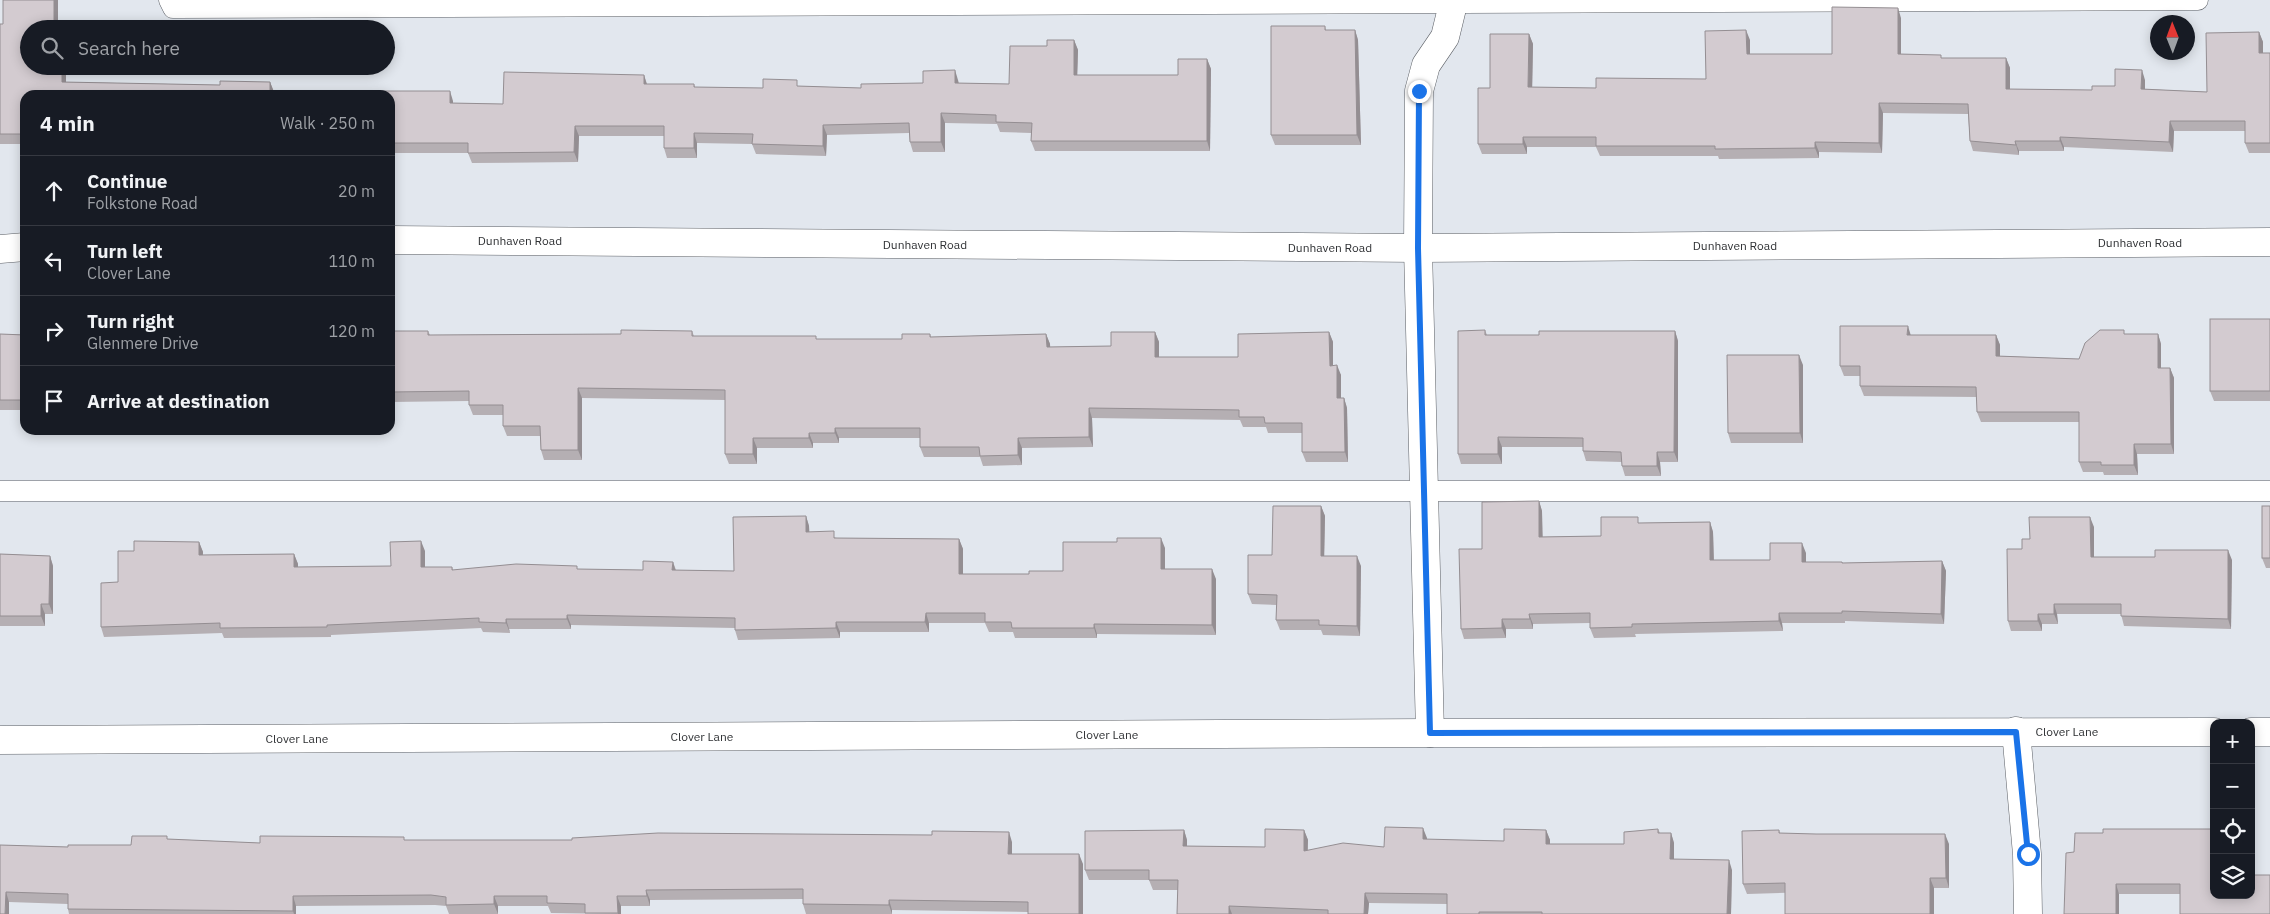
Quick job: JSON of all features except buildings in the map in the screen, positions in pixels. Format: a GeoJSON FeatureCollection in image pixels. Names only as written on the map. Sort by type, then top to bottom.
{"type":"FeatureCollection","features":[{"type":"Feature","properties":{"kind":"street"},"geometry":{"type":"LineString","coordinates":[[1430,733],[1418,248],[1419,91],[1426,65],[1445,37],[1454,1]]}},
{"type":"Feature","properties":{"kind":"street","name":"Dunhaven Road"},"geometry":{"type":"LineString","coordinates":[[395,240],[1418,248],[2270,242]]}},
{"type":"Feature","properties":{"kind":"street"},"geometry":{"type":"LineString","coordinates":[[0,249],[20,247]]}},
{"type":"Feature","properties":{"kind":"street"},"geometry":{"type":"LineString","coordinates":[[2016,732],[2028,854],[2028,914]]}},
{"type":"Feature","properties":{"kind":"street","name":"Clover Lane"},"geometry":{"type":"LineString","coordinates":[[0,740],[1430,733],[2210,732]]}},
{"type":"Feature","properties":{"kind":"street"},"geometry":{"type":"LineString","coordinates":[[2255,732],[2270,732]]}},
{"type":"Feature","properties":{"kind":"lane"},"geometry":{"type":"LineString","coordinates":[[169,0],[172,8],[1454,1],[2198,0]]}},
{"type":"Feature","properties":{"kind":"lane"},"geometry":{"type":"LineString","coordinates":[[0,491],[2270,491]]}},
{"type":"Feature","properties":{"kind":"route"},"geometry":{"type":"LineString","coordinates":[[1419,91],[1418,248],[1430,733],[2016,732],[2028,854]]}}]}
